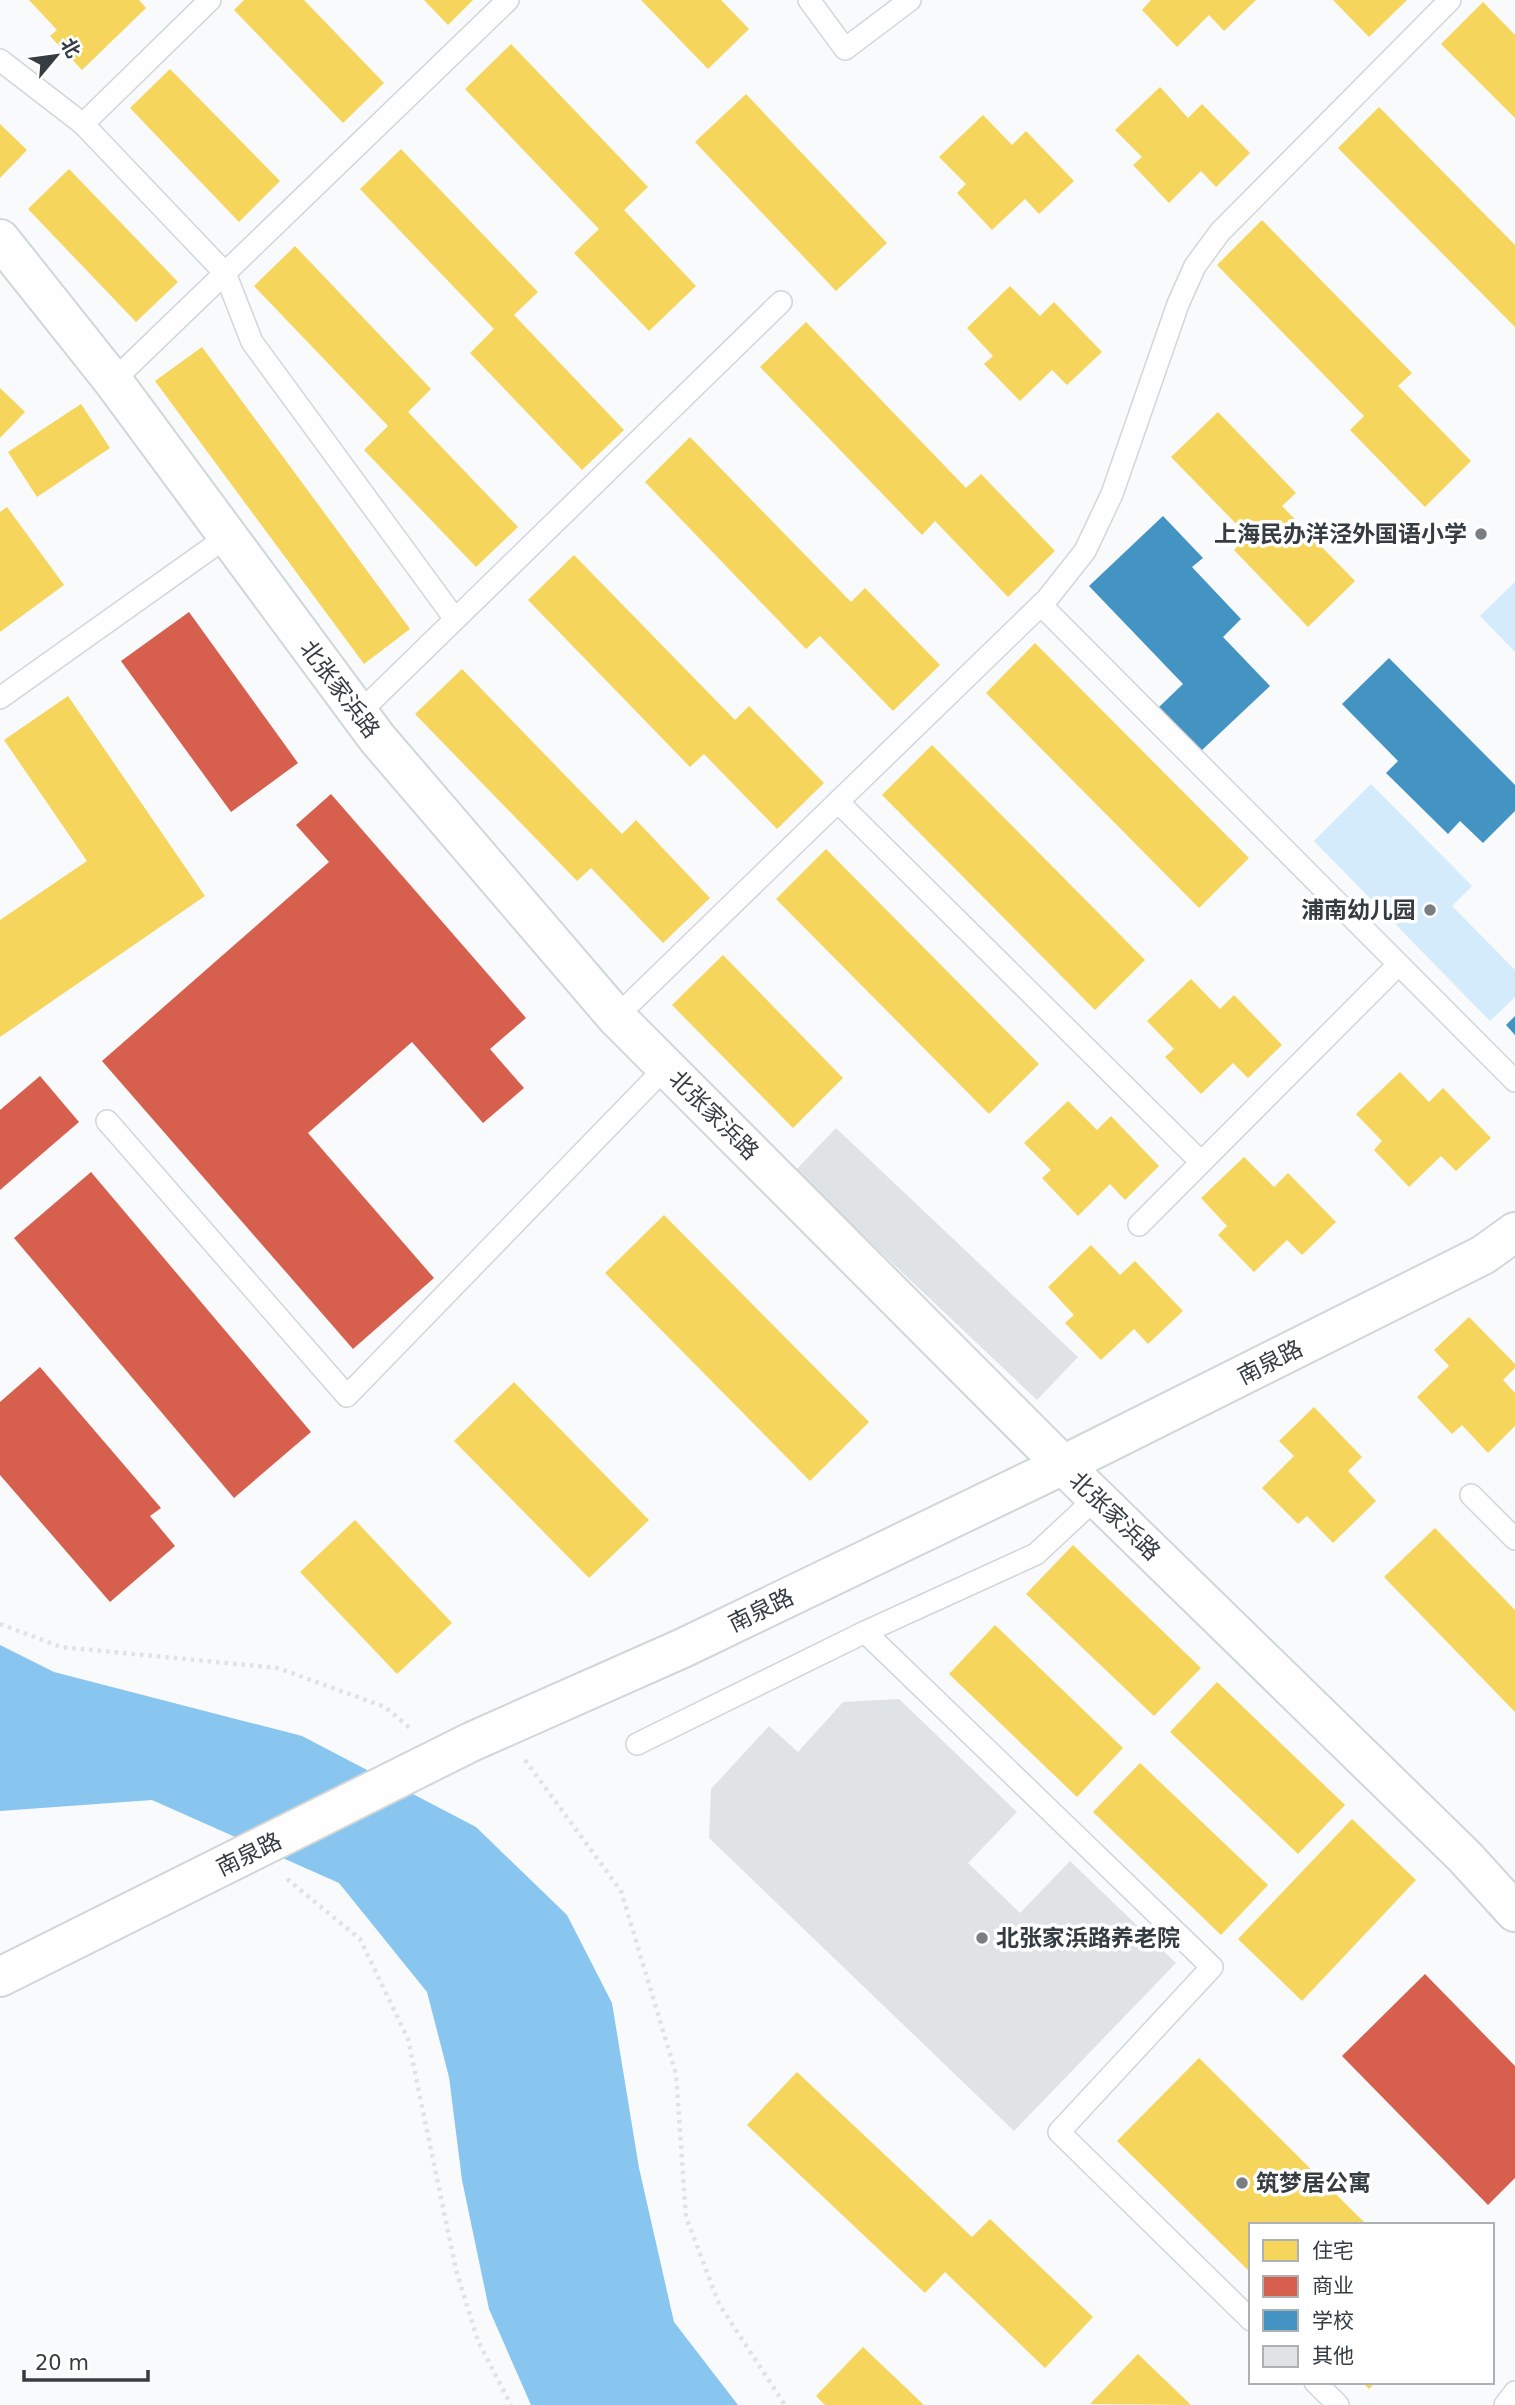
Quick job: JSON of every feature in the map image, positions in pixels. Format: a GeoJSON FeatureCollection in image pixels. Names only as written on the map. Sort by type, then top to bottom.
{"type":"FeatureCollection","features":[{"type":"Feature","properties":{"kind":"street","name":"北张家浜路"},"geometry":{"type":"LineString","coordinates":[[0,239],[113,381],[358,713],[616,1017],[1096,1498],[1465,1857],[1515,1912]]}},
{"type":"Feature","properties":{"kind":"street","name":"南泉路"},"geometry":{"type":"LineString","coordinates":[[0,1977],[486,1735],[683,1648],[1063,1465],[1483,1255],[1515,1232]]}},
{"type":"Feature","properties":{"kind":"lane"},"geometry":{"type":"LineString","coordinates":[[83,124],[210,0]]}},
{"type":"Feature","properties":{"kind":"lane"},"geometry":{"type":"LineString","coordinates":[[113,381],[508,0]]}},
{"type":"Feature","properties":{"kind":"lane"},"geometry":{"type":"LineString","coordinates":[[809,0],[845,50],[910,0]]}},
{"type":"Feature","properties":{"kind":"lane"},"geometry":{"type":"LineString","coordinates":[[616,1017],[1041,605],[1085,551],[1112,495],[1178,304],[1195,266],[1220,232],[1450,0]]}},
{"type":"Feature","properties":{"kind":"lane"},"geometry":{"type":"LineString","coordinates":[[0,60],[83,124],[225,273],[252,342],[455,619]]}},
{"type":"Feature","properties":{"kind":"lane"},"geometry":{"type":"LineString","coordinates":[[358,713],[781,302]]}},
{"type":"Feature","properties":{"kind":"lane"},"geometry":{"type":"LineString","coordinates":[[0,698],[228,537]]}},
{"type":"Feature","properties":{"kind":"lane"},"geometry":{"type":"LineString","coordinates":[[1041,605],[1515,1081]]}},
{"type":"Feature","properties":{"kind":"lane"},"geometry":{"type":"LineString","coordinates":[[838,802],[1201,1162]]}},
{"type":"Feature","properties":{"kind":"lane"},"geometry":{"type":"LineString","coordinates":[[1139,1225],[1398,965]]}},
{"type":"Feature","properties":{"kind":"lane"},"geometry":{"type":"LineString","coordinates":[[107,1121],[346,1396],[666,1067]]}},
{"type":"Feature","properties":{"kind":"lane"},"geometry":{"type":"LineString","coordinates":[[1471,1495],[1515,1539]]}},
{"type":"Feature","properties":{"kind":"lane"},"geometry":{"type":"LineString","coordinates":[[638,1744],[865,1632],[1036,1555],[1096,1498]]}},
{"type":"Feature","properties":{"kind":"lane"},"geometry":{"type":"LineString","coordinates":[[865,1632],[1212,1967],[1059,2132],[1249,2318]]}},
{"type":"Feature","properties":{"kind":"lane"},"geometry":{"type":"LineString","coordinates":[[1316,2384],[1338,2405]]}},
{"type":"Feature","properties":{"kind":"lane"},"geometry":{"type":"LineString","coordinates":[[1505,2405],[1515,2392]]}},
{"type":"Feature","properties":{"kind":"path"},"geometry":{"type":"LineString","coordinates":[[0,1624],[61,1647],[278,1668],[385,1707],[411,1730],[429,1763]]}},
{"type":"Feature","properties":{"kind":"path"},"geometry":{"type":"LineString","coordinates":[[486,1735],[621,1891],[676,2074],[686,2217],[719,2304],[785,2405]]}},
{"type":"Feature","properties":{"kind":"path"},"geometry":{"type":"LineString","coordinates":[[238,1859],[360,1939],[408,2039],[456,2270],[478,2341],[511,2405]]}},
{"type":"Feature","properties":{"kind":"shaded area"},"geometry":{"type":"Polygon","coordinates":[[[1515,582],[1515,652],[1480,616],[1515,582]]]}},
{"type":"Feature","properties":{"kind":"shaded area"},"geometry":{"type":"Polygon","coordinates":[[[1371,784],[1472,886],[1452,906],[1515,970],[1515,997],[1490,1021],[1314,841],[1371,784]]]}},
{"type":"Feature","properties":{"kind":"water"},"geometry":{"type":"Polygon","coordinates":[[[0,1645],[54,1672],[302,1736],[476,1827],[567,1915],[612,2003],[639,2168],[674,2322],[738,2405],[531,2405],[489,2309],[462,2180],[449,2077],[427,1992],[339,1883],[152,1800],[0,1811],[0,1645]]]}},
{"type":"Feature","properties":{"kind":"building: 住宅"},"geometry":{"type":"Polygon","coordinates":[[[29,0],[139,0],[146,8],[82,70],[50,36],[57,30],[29,0]]]}},
{"type":"Feature","properties":{"kind":"building: 住宅"},"geometry":{"type":"Polygon","coordinates":[[[244,0],[304,0],[384,83],[343,123],[234,10],[244,0]]]}},
{"type":"Feature","properties":{"kind":"building: 住宅"},"geometry":{"type":"Polygon","coordinates":[[[424,0],[473,0],[448,25],[424,0]]]}},
{"type":"Feature","properties":{"kind":"building: 住宅"},"geometry":{"type":"Polygon","coordinates":[[[641,0],[721,0],[749,29],[708,69],[641,0]]]}},
{"type":"Feature","properties":{"kind":"building: 住宅"},"geometry":{"type":"Polygon","coordinates":[[[1151,0],[1256,0],[1224,31],[1209,15],[1177,47],[1142,10],[1151,0]]]}},
{"type":"Feature","properties":{"kind":"building: 住宅"},"geometry":{"type":"Polygon","coordinates":[[[1333,0],[1407,0],[1369,37],[1333,0]]]}},
{"type":"Feature","properties":{"kind":"building: 住宅"},"geometry":{"type":"Polygon","coordinates":[[[1483,2],[1515,35],[1515,118],[1441,44],[1483,2]]]}},
{"type":"Feature","properties":{"kind":"building: 住宅"},"geometry":{"type":"Polygon","coordinates":[[[511,44],[648,187],[624,210],[696,286],[649,331],[574,253],[599,229],[465,89],[511,44]]]}},
{"type":"Feature","properties":{"kind":"building: 住宅"},"geometry":{"type":"Polygon","coordinates":[[[170,69],[280,181],[239,222],[130,108],[170,69]]]}},
{"type":"Feature","properties":{"kind":"building: 住宅"},"geometry":{"type":"Polygon","coordinates":[[[1160,87],[1188,118],[1202,104],[1250,153],[1216,187],[1201,171],[1169,203],[1133,165],[1142,157],[1115,130],[1160,87]]]}},
{"type":"Feature","properties":{"kind":"building: 住宅"},"geometry":{"type":"Polygon","coordinates":[[[746,94],[887,243],[836,291],[695,142],[746,94]]]}},
{"type":"Feature","properties":{"kind":"building: 住宅"},"geometry":{"type":"Polygon","coordinates":[[[1379,107],[1515,245],[1515,327],[1338,148],[1379,107]]]}},
{"type":"Feature","properties":{"kind":"building: 住宅"},"geometry":{"type":"Polygon","coordinates":[[[983,115],[1012,145],[1026,131],[1074,181],[1039,214],[1025,199],[992,230],[957,193],[966,184],[939,157],[983,115]]]}},
{"type":"Feature","properties":{"kind":"building: 住宅"},"geometry":{"type":"Polygon","coordinates":[[[0,124],[27,150],[0,178],[0,124]]]}},
{"type":"Feature","properties":{"kind":"building: 住宅"},"geometry":{"type":"Polygon","coordinates":[[[401,149],[538,292],[514,315],[624,430],[582,470],[470,353],[494,329],[360,189],[401,149]]]}},
{"type":"Feature","properties":{"kind":"building: 住宅"},"geometry":{"type":"Polygon","coordinates":[[[69,169],[178,282],[136,322],[28,209],[69,169]]]}},
{"type":"Feature","properties":{"kind":"building: 住宅"},"geometry":{"type":"Polygon","coordinates":[[[1262,220],[1412,373],[1398,386],[1471,461],[1425,507],[1350,430],[1364,416],[1217,265],[1262,220]]]}},
{"type":"Feature","properties":{"kind":"building: 住宅"},"geometry":{"type":"Polygon","coordinates":[[[295,246],[431,389],[408,412],[518,527],[476,567],[364,450],[388,426],[254,286],[295,246]]]}},
{"type":"Feature","properties":{"kind":"building: 住宅"},"geometry":{"type":"Polygon","coordinates":[[[1010,286],[1040,316],[1054,302],[1102,352],[1067,385],[1052,370],[1020,401],[984,364],[993,356],[967,328],[1010,286]]]}},
{"type":"Feature","properties":{"kind":"building: 住宅"},"geometry":{"type":"Polygon","coordinates":[[[806,322],[966,488],[981,474],[1055,551],[1008,597],[935,521],[922,535],[760,367],[806,322]]]}},
{"type":"Feature","properties":{"kind":"building: 住宅"},"geometry":{"type":"Polygon","coordinates":[[[202,347],[410,629],[364,664],[155,381],[202,347]]]}},
{"type":"Feature","properties":{"kind":"building: 住宅"},"geometry":{"type":"Polygon","coordinates":[[[0,388],[25,412],[0,438],[0,388]]]}},
{"type":"Feature","properties":{"kind":"building: 住宅"},"geometry":{"type":"Polygon","coordinates":[[[81,404],[110,448],[37,497],[8,452],[81,404]]]}},
{"type":"Feature","properties":{"kind":"building: 住宅"},"geometry":{"type":"Polygon","coordinates":[[[1218,412],[1296,493],[1282,506],[1355,581],[1308,627],[1234,550],[1248,536],[1171,457],[1218,412]]]}},
{"type":"Feature","properties":{"kind":"building: 住宅"},"geometry":{"type":"Polygon","coordinates":[[[690,437],[851,602],[865,588],[940,665],[893,711],[820,636],[806,649],[645,482],[690,437]]]}},
{"type":"Feature","properties":{"kind":"building: 住宅"},"geometry":{"type":"Polygon","coordinates":[[[7,507],[64,585],[0,632],[0,512],[7,507]]]}},
{"type":"Feature","properties":{"kind":"building: 住宅"},"geometry":{"type":"Polygon","coordinates":[[[574,555],[735,720],[749,706],[824,783],[777,829],[704,754],[690,767],[528,600],[574,555]]]}},
{"type":"Feature","properties":{"kind":"building: 住宅"},"geometry":{"type":"Polygon","coordinates":[[[1035,643],[1249,858],[1199,908],[986,693],[1035,643]]]}},
{"type":"Feature","properties":{"kind":"building: 住宅"},"geometry":{"type":"Polygon","coordinates":[[[462,669],[622,834],[636,820],[710,898],[663,943],[591,868],[577,881],[415,714],[462,669]]]}},
{"type":"Feature","properties":{"kind":"building: 住宅"},"geometry":{"type":"Polygon","coordinates":[[[68,696],[205,896],[0,1037],[0,920],[87,861],[4,740],[68,696]]]}},
{"type":"Feature","properties":{"kind":"building: 住宅"},"geometry":{"type":"Polygon","coordinates":[[[932,745],[1145,960],[1095,1010],[882,795],[932,745]]]}},
{"type":"Feature","properties":{"kind":"building: 住宅"},"geometry":{"type":"Polygon","coordinates":[[[826,849],[1039,1064],[989,1114],[776,899],[826,849]]]}},
{"type":"Feature","properties":{"kind":"building: 住宅"},"geometry":{"type":"Polygon","coordinates":[[[723,955],[843,1078],[793,1128],[672,1005],[723,955]]]}},
{"type":"Feature","properties":{"kind":"building: 住宅"},"geometry":{"type":"Polygon","coordinates":[[[1191,979],[1220,1009],[1234,995],[1282,1045],[1248,1078],[1233,1063],[1201,1094],[1165,1057],[1174,1049],[1147,1021],[1191,979]]]}},
{"type":"Feature","properties":{"kind":"building: 住宅"},"geometry":{"type":"Polygon","coordinates":[[[1400,1072],[1429,1102],[1443,1088],[1491,1138],[1456,1171],[1441,1156],[1409,1187],[1374,1150],[1382,1141],[1356,1114],[1400,1072]]]}},
{"type":"Feature","properties":{"kind":"building: 住宅"},"geometry":{"type":"Polygon","coordinates":[[[1068,1101],[1097,1130],[1111,1116],[1159,1166],[1125,1200],[1110,1184],[1078,1216],[1042,1178],[1051,1170],[1024,1143],[1068,1101]]]}},
{"type":"Feature","properties":{"kind":"building: 住宅"},"geometry":{"type":"Polygon","coordinates":[[[1244,1157],[1274,1187],[1288,1173],[1336,1222],[1302,1255],[1287,1240],[1254,1272],[1218,1235],[1227,1226],[1201,1198],[1244,1157]]]}},
{"type":"Feature","properties":{"kind":"building: 住宅"},"geometry":{"type":"Polygon","coordinates":[[[664,1215],[869,1422],[810,1481],[605,1273],[664,1215]]]}},
{"type":"Feature","properties":{"kind":"building: 住宅"},"geometry":{"type":"Polygon","coordinates":[[[1091,1245],[1120,1275],[1135,1261],[1183,1311],[1148,1344],[1134,1329],[1101,1360],[1065,1323],[1074,1315],[1048,1287],[1091,1245]]]}},
{"type":"Feature","properties":{"kind":"building: 住宅"},"geometry":{"type":"Polygon","coordinates":[[[1469,1317],[1515,1364],[1515,1368],[1503,1380],[1515,1393],[1515,1426],[1488,1453],[1462,1425],[1452,1434],[1417,1397],[1449,1366],[1434,1350],[1469,1317]]]}},
{"type":"Feature","properties":{"kind":"building: 住宅"},"geometry":{"type":"Polygon","coordinates":[[[514,1382],[649,1520],[589,1578],[454,1441],[514,1382]]]}},
{"type":"Feature","properties":{"kind":"building: 住宅"},"geometry":{"type":"Polygon","coordinates":[[[1314,1407],[1362,1457],[1348,1471],[1376,1501],[1333,1543],[1307,1516],[1298,1524],[1262,1488],[1294,1456],[1279,1441],[1314,1407]]]}},
{"type":"Feature","properties":{"kind":"building: 住宅"},"geometry":{"type":"Polygon","coordinates":[[[355,1520],[452,1623],[397,1674],[300,1572],[355,1520]]]}},
{"type":"Feature","properties":{"kind":"building: 住宅"},"geometry":{"type":"Polygon","coordinates":[[[1435,1528],[1515,1610],[1515,1712],[1384,1577],[1435,1528]]]}},
{"type":"Feature","properties":{"kind":"building: 住宅"},"geometry":{"type":"Polygon","coordinates":[[[1073,1545],[1201,1668],[1154,1716],[1026,1594],[1073,1545]]]}},
{"type":"Feature","properties":{"kind":"building: 住宅"},"geometry":{"type":"Polygon","coordinates":[[[995,1625],[1123,1748],[1077,1797],[949,1674],[995,1625]]]}},
{"type":"Feature","properties":{"kind":"building: 住宅"},"geometry":{"type":"Polygon","coordinates":[[[1217,1682],[1345,1805],[1298,1854],[1170,1732],[1217,1682]]]}},
{"type":"Feature","properties":{"kind":"building: 住宅"},"geometry":{"type":"Polygon","coordinates":[[[1140,1763],[1268,1885],[1221,1935],[1093,1812],[1140,1763]]]}},
{"type":"Feature","properties":{"kind":"building: 住宅"},"geometry":{"type":"Polygon","coordinates":[[[1352,1819],[1416,1880],[1302,2001],[1238,1939],[1352,1819]]]}},
{"type":"Feature","properties":{"kind":"building: 住宅","name":"筑梦居公寓"},"geometry":{"type":"Polygon","coordinates":[[[1199,2058],[1365,2223],[1249,2223],[1249,2271],[1117,2141],[1199,2058]]]}},
{"type":"Feature","properties":{"kind":"building: 住宅"},"geometry":{"type":"Polygon","coordinates":[[[797,2072],[972,2237],[990,2219],[1093,2317],[1045,2368],[945,2272],[925,2293],[747,2125],[797,2072]]]}},
{"type":"Feature","properties":{"kind":"building: 住宅"},"geometry":{"type":"Polygon","coordinates":[[[863,2347],[924,2405],[825,2405],[816,2396],[863,2347]]]}},
{"type":"Feature","properties":{"kind":"building: 住宅"},"geometry":{"type":"Polygon","coordinates":[[[1138,2354],[1191,2405],[1090,2404],[1138,2354]]]}},
{"type":"Feature","properties":{"kind":"building: 商业"},"geometry":{"type":"Polygon","coordinates":[[[189,612],[298,763],[231,812],[121,661],[189,612]]]}},
{"type":"Feature","properties":{"kind":"building: 商业"},"geometry":{"type":"Polygon","coordinates":[[[331,794],[526,1018],[490,1049],[524,1088],[483,1123],[412,1042],[308,1133],[434,1278],[353,1349],[102,1061],[329,862],[296,825],[331,794]]]}},
{"type":"Feature","properties":{"kind":"building: 商业"},"geometry":{"type":"Polygon","coordinates":[[[40,1076],[79,1122],[0,1190],[0,1110],[40,1076]]]}},
{"type":"Feature","properties":{"kind":"building: 商业"},"geometry":{"type":"Polygon","coordinates":[[[91,1172],[311,1432],[234,1498],[14,1238],[91,1172]]]}},
{"type":"Feature","properties":{"kind":"building: 商业"},"geometry":{"type":"Polygon","coordinates":[[[40,1367],[161,1508],[150,1516],[175,1546],[110,1602],[0,1475],[0,1402],[40,1367]]]}},
{"type":"Feature","properties":{"kind":"building: 商业"},"geometry":{"type":"Polygon","coordinates":[[[1425,1974],[1515,2066],[1515,2178],[1488,2205],[1342,2056],[1425,1974]]]}},
{"type":"Feature","properties":{"kind":"building: 学校"},"geometry":{"type":"Polygon","coordinates":[[[1163,516],[1203,558],[1192,567],[1241,619],[1223,637],[1270,686],[1201,751],[1159,707],[1183,684],[1089,586],[1163,516]]]}},
{"type":"Feature","properties":{"kind":"building: 学校"},"geometry":{"type":"Polygon","coordinates":[[[1389,658],[1515,785],[1515,811],[1483,843],[1460,821],[1448,834],[1386,773],[1398,761],[1342,704],[1389,658]]]}},
{"type":"Feature","properties":{"kind":"building: 学校"},"geometry":{"type":"Polygon","coordinates":[[[1515,1016],[1515,1035],[1506,1025],[1515,1016]]]}},
{"type":"Feature","properties":{"kind":"building: 其他"},"geometry":{"type":"Polygon","coordinates":[[[836,1128],[1078,1357],[1037,1400],[795,1171],[836,1128]]]}},
{"type":"Feature","properties":{"kind":"building: 其他","name":"北张家浜路养老院"},"geometry":{"type":"Polygon","coordinates":[[[899,1699],[1017,1812],[968,1863],[1020,1913],[1070,1861],[1176,1963],[1014,2131],[709,1838],[711,1789],[769,1726],[798,1752],[843,1702],[899,1699]]]}},
{"type":"Feature","properties":{"kind":"place","name":"上海民办洋泾外国语小学"},"geometry":{"type":"Point","coordinates":[1481,534]}},
{"type":"Feature","properties":{"kind":"place","name":"浦南幼儿园"},"geometry":{"type":"Point","coordinates":[1430,910]}},
{"type":"Feature","properties":{"kind":"place","name":"北张家浜路养老院"},"geometry":{"type":"Point","coordinates":[982,1938]}},
{"type":"Feature","properties":{"kind":"place","name":"筑梦居公寓"},"geometry":{"type":"Point","coordinates":[1242,2183]}}]}
